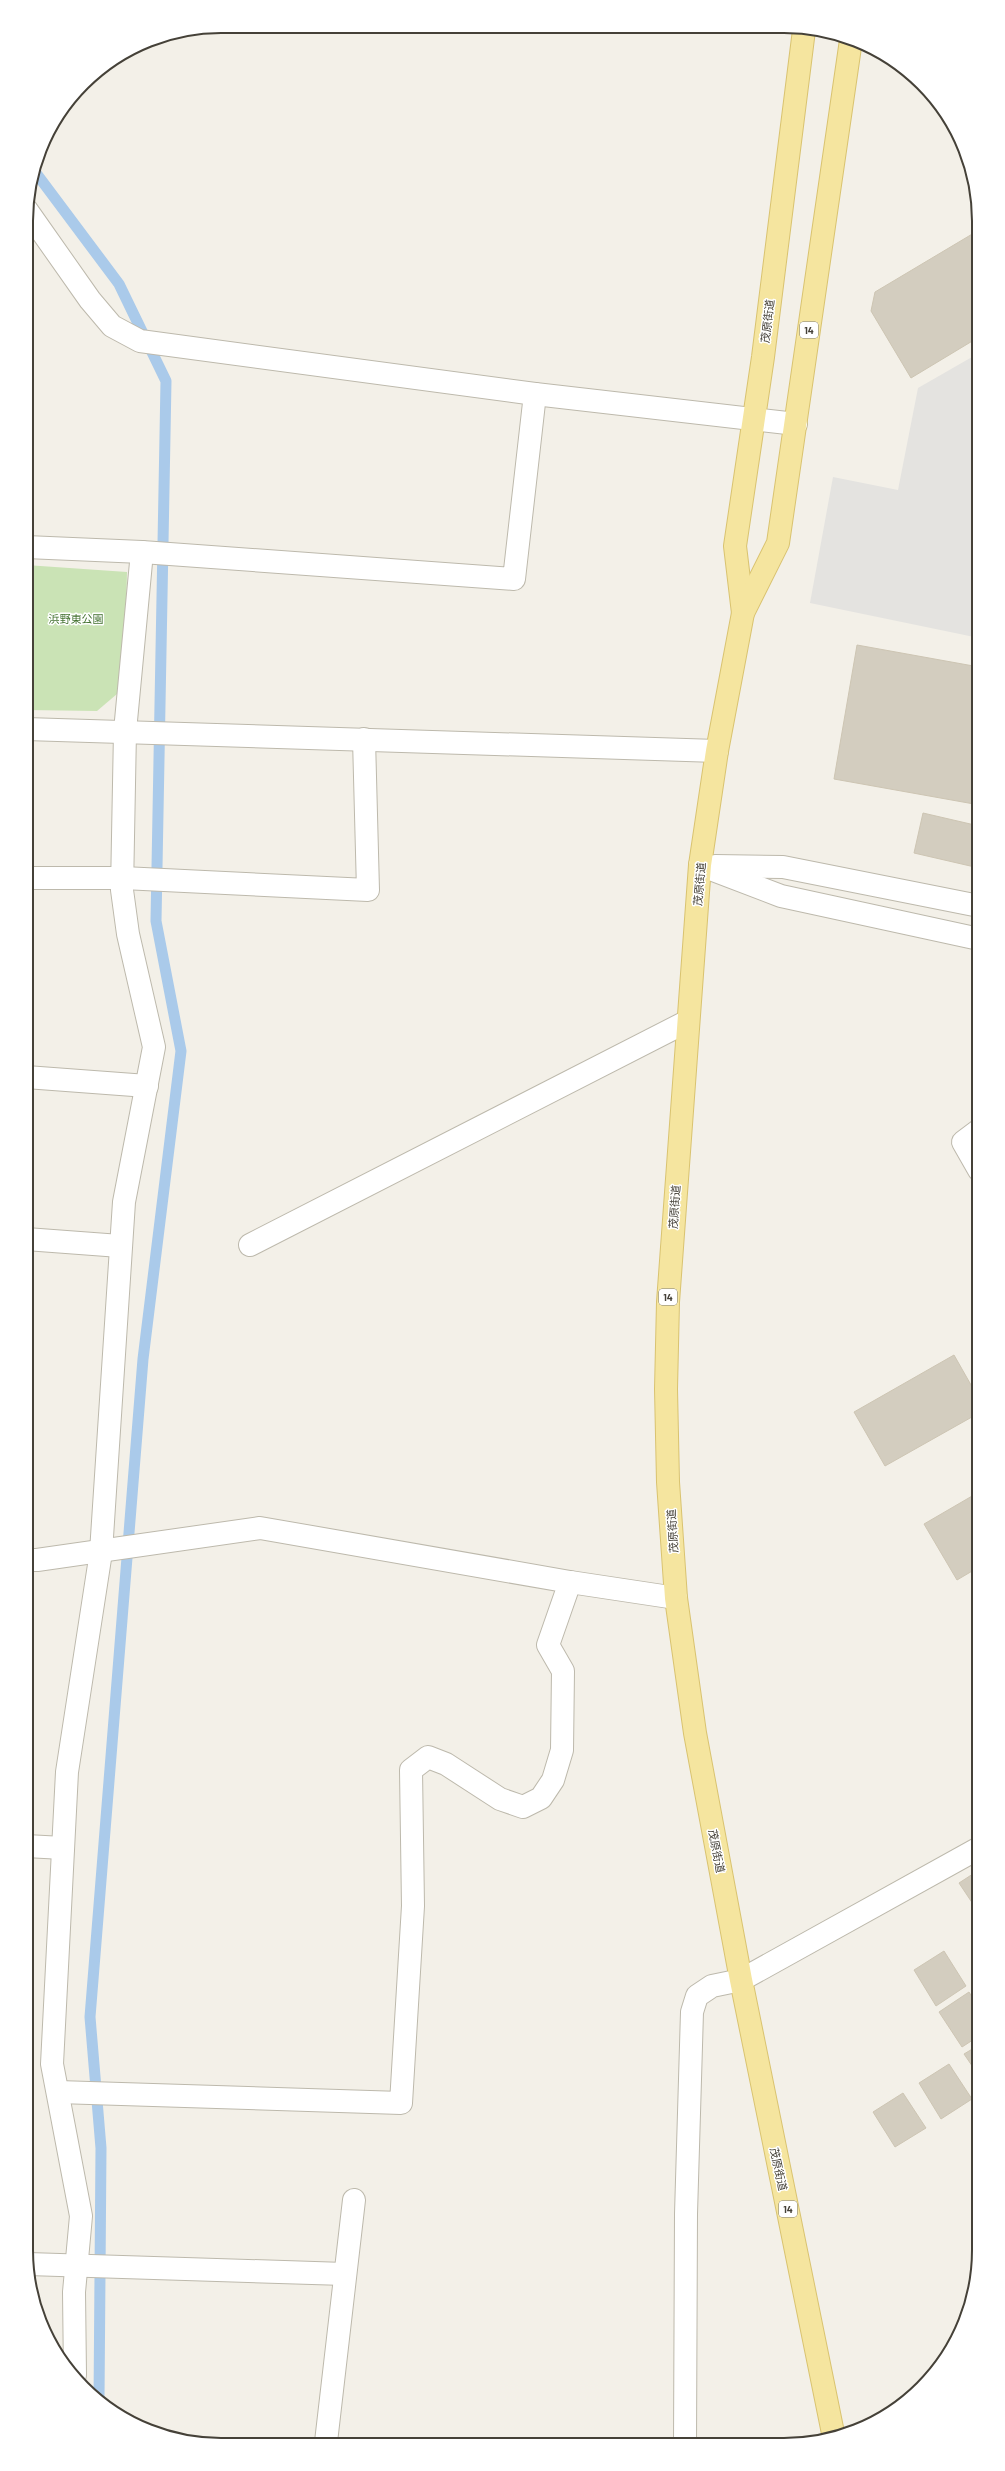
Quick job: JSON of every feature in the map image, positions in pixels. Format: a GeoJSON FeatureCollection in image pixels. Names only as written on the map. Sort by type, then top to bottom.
{"type":"FeatureCollection","features":[{"type":"Feature","properties":{"kind":"main road","name":"茂原街道"},"geometry":{"type":"LineString","coordinates":[[743,613],[735,546],[754,419],[803,34]]}},
{"type":"Feature","properties":{"kind":"main road","name":"茂原街道"},"geometry":{"type":"LineString","coordinates":[[833,2432],[741,1980],[695,1733],[676,1598],[668,1482],[666,1389],[668,1302],[700,865],[717,751],[743,613],[778,543],[851,45]]}},
{"type":"Feature","properties":{"kind":"street"},"geometry":{"type":"LineString","coordinates":[[33,220],[90,300],[112,326],[140,341],[535,394],[796,424]]}},
{"type":"Feature","properties":{"kind":"street"},"geometry":{"type":"LineString","coordinates":[[33,546],[142,552],[514,580],[535,394]]}},
{"type":"Feature","properties":{"kind":"street"},"geometry":{"type":"LineString","coordinates":[[75,2368],[76,2266],[81,2216],[52,2064],[67,1772],[101,1552],[124,1202],[154,1047],[128,934],[123,878],[126,731],[142,552]]}},
{"type":"Feature","properties":{"kind":"street"},"geometry":{"type":"LineString","coordinates":[[33,729],[717,751]]}},
{"type":"Feature","properties":{"kind":"street"},"geometry":{"type":"LineString","coordinates":[[33,878],[123,878],[368,890],[364,739]]}},
{"type":"Feature","properties":{"kind":"street"},"geometry":{"type":"LineString","coordinates":[[700,865],[783,867],[972,905]]}},
{"type":"Feature","properties":{"kind":"street"},"geometry":{"type":"LineString","coordinates":[[700,865],[781,896],[972,937]]}},
{"type":"Feature","properties":{"kind":"street"},"geometry":{"type":"LineString","coordinates":[[250,1245],[688,1021]]}},
{"type":"Feature","properties":{"kind":"street"},"geometry":{"type":"LineString","coordinates":[[33,1078],[147,1086]]}},
{"type":"Feature","properties":{"kind":"street"},"geometry":{"type":"LineString","coordinates":[[972,1135],[962,1142],[972,1158]]}},
{"type":"Feature","properties":{"kind":"street"},"geometry":{"type":"LineString","coordinates":[[33,1240],[120,1246]]}},
{"type":"Feature","properties":{"kind":"street"},"geometry":{"type":"LineString","coordinates":[[33,1559],[101,1552],[260,1528],[570,1582],[676,1598]]}},
{"type":"Feature","properties":{"kind":"street"},"geometry":{"type":"LineString","coordinates":[[58,2092],[401,2103],[413,1906],[411,1770],[428,1757],[446,1764],[500,1799],[523,1807],[540,1798],[553,1780],[562,1750],[563,1671],[548,1645],[570,1582]]}},
{"type":"Feature","properties":{"kind":"street"},"geometry":{"type":"LineString","coordinates":[[33,1846],[63,1848]]}},
{"type":"Feature","properties":{"kind":"street"},"geometry":{"type":"LineString","coordinates":[[685,2438],[686,2214],[692,2012],[697,1996],[712,1986],[741,1980],[972,1852]]}},
{"type":"Feature","properties":{"kind":"street"},"geometry":{"type":"LineString","coordinates":[[326,2438],[354,2200]]}},
{"type":"Feature","properties":{"kind":"street"},"geometry":{"type":"LineString","coordinates":[[33,2264],[345,2274]]}},
{"type":"Feature","properties":{"kind":"green space","name":"浜野東公園"},"geometry":{"type":"Polygon","coordinates":[[[33,565],[127,572],[124,688],[97,711],[33,710],[33,565]]]}},
{"type":"Feature","properties":{"kind":"shaded area"},"geometry":{"type":"Polygon","coordinates":[[[972,357],[972,637],[810,603],[833,477],[898,490],[918,388],[972,357]]]}},
{"type":"Feature","properties":{"kind":"building"},"geometry":{"type":"Polygon","coordinates":[[[972,234],[972,341],[911,378],[871,311],[875,292],[972,234]]]}},
{"type":"Feature","properties":{"kind":"building"},"geometry":{"type":"Polygon","coordinates":[[[857,645],[972,666],[972,804],[834,779],[857,645]]]}},
{"type":"Feature","properties":{"kind":"building"},"geometry":{"type":"Polygon","coordinates":[[[923,813],[972,824],[972,866],[914,853],[923,813]]]}},
{"type":"Feature","properties":{"kind":"building"},"geometry":{"type":"Polygon","coordinates":[[[954,1355],[972,1387],[972,1417],[885,1466],[854,1412],[954,1355]]]}},
{"type":"Feature","properties":{"kind":"building"},"geometry":{"type":"Polygon","coordinates":[[[972,1496],[972,1571],[957,1580],[924,1524],[972,1496]]]}},
{"type":"Feature","properties":{"kind":"building"},"geometry":{"type":"Polygon","coordinates":[[[972,1875],[972,1902],[959,1883],[972,1875]]]}},
{"type":"Feature","properties":{"kind":"building"},"geometry":{"type":"Polygon","coordinates":[[[944,1951],[966,1986],[936,2006],[914,1970],[944,1951]]]}},
{"type":"Feature","properties":{"kind":"building"},"geometry":{"type":"Polygon","coordinates":[[[969,1992],[972,1997],[972,2041],[962,2047],[939,2012],[969,1992]]]}},
{"type":"Feature","properties":{"kind":"building"},"geometry":{"type":"Polygon","coordinates":[[[972,2049],[972,2066],[964,2054],[972,2049]]]}},
{"type":"Feature","properties":{"kind":"building"},"geometry":{"type":"Polygon","coordinates":[[[949,2064],[972,2099],[941,2119],[919,2083],[949,2064]]]}},
{"type":"Feature","properties":{"kind":"building"},"geometry":{"type":"Polygon","coordinates":[[[903,2093],[926,2128],[895,2147],[873,2112],[903,2093]]]}},
{"type":"Feature","properties":{"kind":"waterway"},"geometry":{"type":"LineString","coordinates":[[38,176],[119,284],[166,381],[156,921],[181,1051],[143,1359],[90,2017],[101,2148],[99,2393]]}}]}
